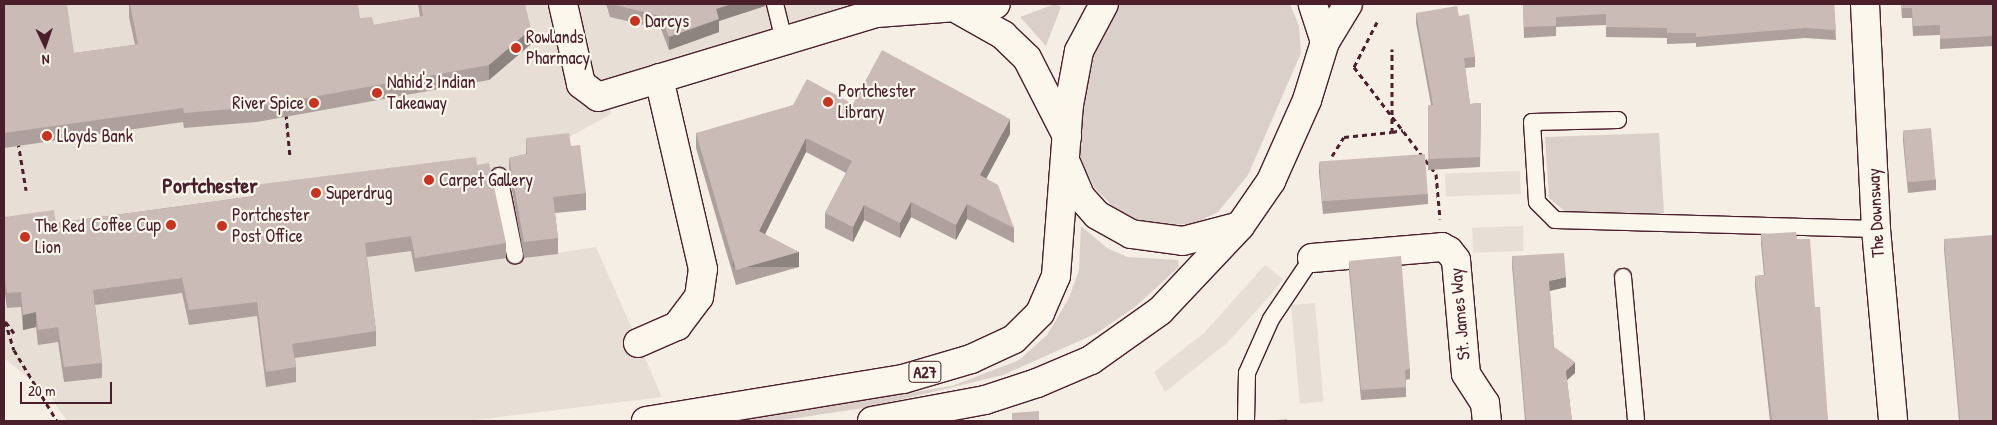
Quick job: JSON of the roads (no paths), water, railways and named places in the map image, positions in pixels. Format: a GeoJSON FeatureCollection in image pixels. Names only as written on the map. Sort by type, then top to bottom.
{"type":"FeatureCollection","features":[{"type":"Feature","properties":{"kind":"street"},"geometry":{"type":"LineString","coordinates":[[563,4],[581,84],[598,96],[784,39],[877,13],[959,10],[996,4]]}},
{"type":"Feature","properties":{"kind":"street"},"geometry":{"type":"LineString","coordinates":[[1104,4],[1079,51],[1067,136],[1067,165],[1080,196],[1098,215],[1131,234],[1191,240],[1240,226],[1270,181],[1291,138],[1325,42],[1348,4]]}},
{"type":"Feature","properties":{"kind":"street"},"geometry":{"type":"LineString","coordinates":[[1313,4],[1325,42]]}},
{"type":"Feature","properties":{"kind":"street","name":"The Downsway"},"geometry":{"type":"LineString","coordinates":[[1865,4],[1876,229],[1893,421]]}},
{"type":"Feature","properties":{"kind":"street"},"geometry":{"type":"LineString","coordinates":[[959,10],[1003,35],[1026,58],[1067,136]]}},
{"type":"Feature","properties":{"kind":"street"},"geometry":{"type":"LineString","coordinates":[[638,343],[677,326],[699,297],[703,269],[659,78]]}},
{"type":"Feature","properties":{"kind":"street","name":"A27"},"geometry":{"type":"LineString","coordinates":[[646,421],[903,379],[972,359],[1014,339],[1040,313],[1056,276],[1067,165]]}},
{"type":"Feature","properties":{"kind":"street","name":"A27"},"geometry":{"type":"LineString","coordinates":[[872,421],[985,400],[1091,360],[1160,311],[1240,226]]}},
{"type":"Feature","properties":{"kind":"street","name":"St. James Way"},"geometry":{"type":"LineString","coordinates":[[1312,258],[1442,247],[1456,260],[1466,374],[1485,404],[1487,421]]}},
{"type":"Feature","properties":{"kind":"lane"},"geometry":{"type":"LineString","coordinates":[[776,4],[784,39]]}},
{"type":"Feature","properties":{"kind":"lane"},"geometry":{"type":"LineString","coordinates":[[1618,120],[1532,122],[1537,202],[1556,220],[1876,229]]}},
{"type":"Feature","properties":{"kind":"lane"},"geometry":{"type":"LineString","coordinates":[[499,176],[515,255]]}},
{"type":"Feature","properties":{"kind":"lane"},"geometry":{"type":"LineString","coordinates":[[1246,421],[1247,373],[1271,319],[1312,258]]}},
{"type":"Feature","properties":{"kind":"lane"},"geometry":{"type":"LineString","coordinates":[[1623,277],[1636,421]]}},
{"type":"Feature","properties":{"kind":"place","name":"Darcys"},"geometry":{"type":"Point","coordinates":[635,21]}},
{"type":"Feature","properties":{"kind":"place","name":"Rowlands Pharmacy"},"geometry":{"type":"Point","coordinates":[516,48]}},
{"type":"Feature","properties":{"kind":"place","name":"Nahid'z Indian Takeaway"},"geometry":{"type":"Point","coordinates":[377,93]}},
{"type":"Feature","properties":{"kind":"place","name":"Portchester Library"},"geometry":{"type":"Point","coordinates":[828,102]}},
{"type":"Feature","properties":{"kind":"place","name":"River Spice"},"geometry":{"type":"Point","coordinates":[314,103]}},
{"type":"Feature","properties":{"kind":"place","name":"Lloyds Bank"},"geometry":{"type":"Point","coordinates":[47,136]}},
{"type":"Feature","properties":{"kind":"place","name":"Carpet Gallery"},"geometry":{"type":"Point","coordinates":[429,180]}},
{"type":"Feature","properties":{"kind":"place","name":"Superdrug"},"geometry":{"type":"Point","coordinates":[316,193]}},
{"type":"Feature","properties":{"kind":"place","name":"Coffee Cup"},"geometry":{"type":"Point","coordinates":[171,225]}},
{"type":"Feature","properties":{"kind":"place","name":"Portchester Post Office"},"geometry":{"type":"Point","coordinates":[222,226]}},
{"type":"Feature","properties":{"kind":"place","name":"The Red Lion"},"geometry":{"type":"Point","coordinates":[25,237]}},
{"type":"Feature","properties":{"kind":"district","name":"Portchester"},"geometry":{"type":"Point","coordinates":[210,186]}}]}
